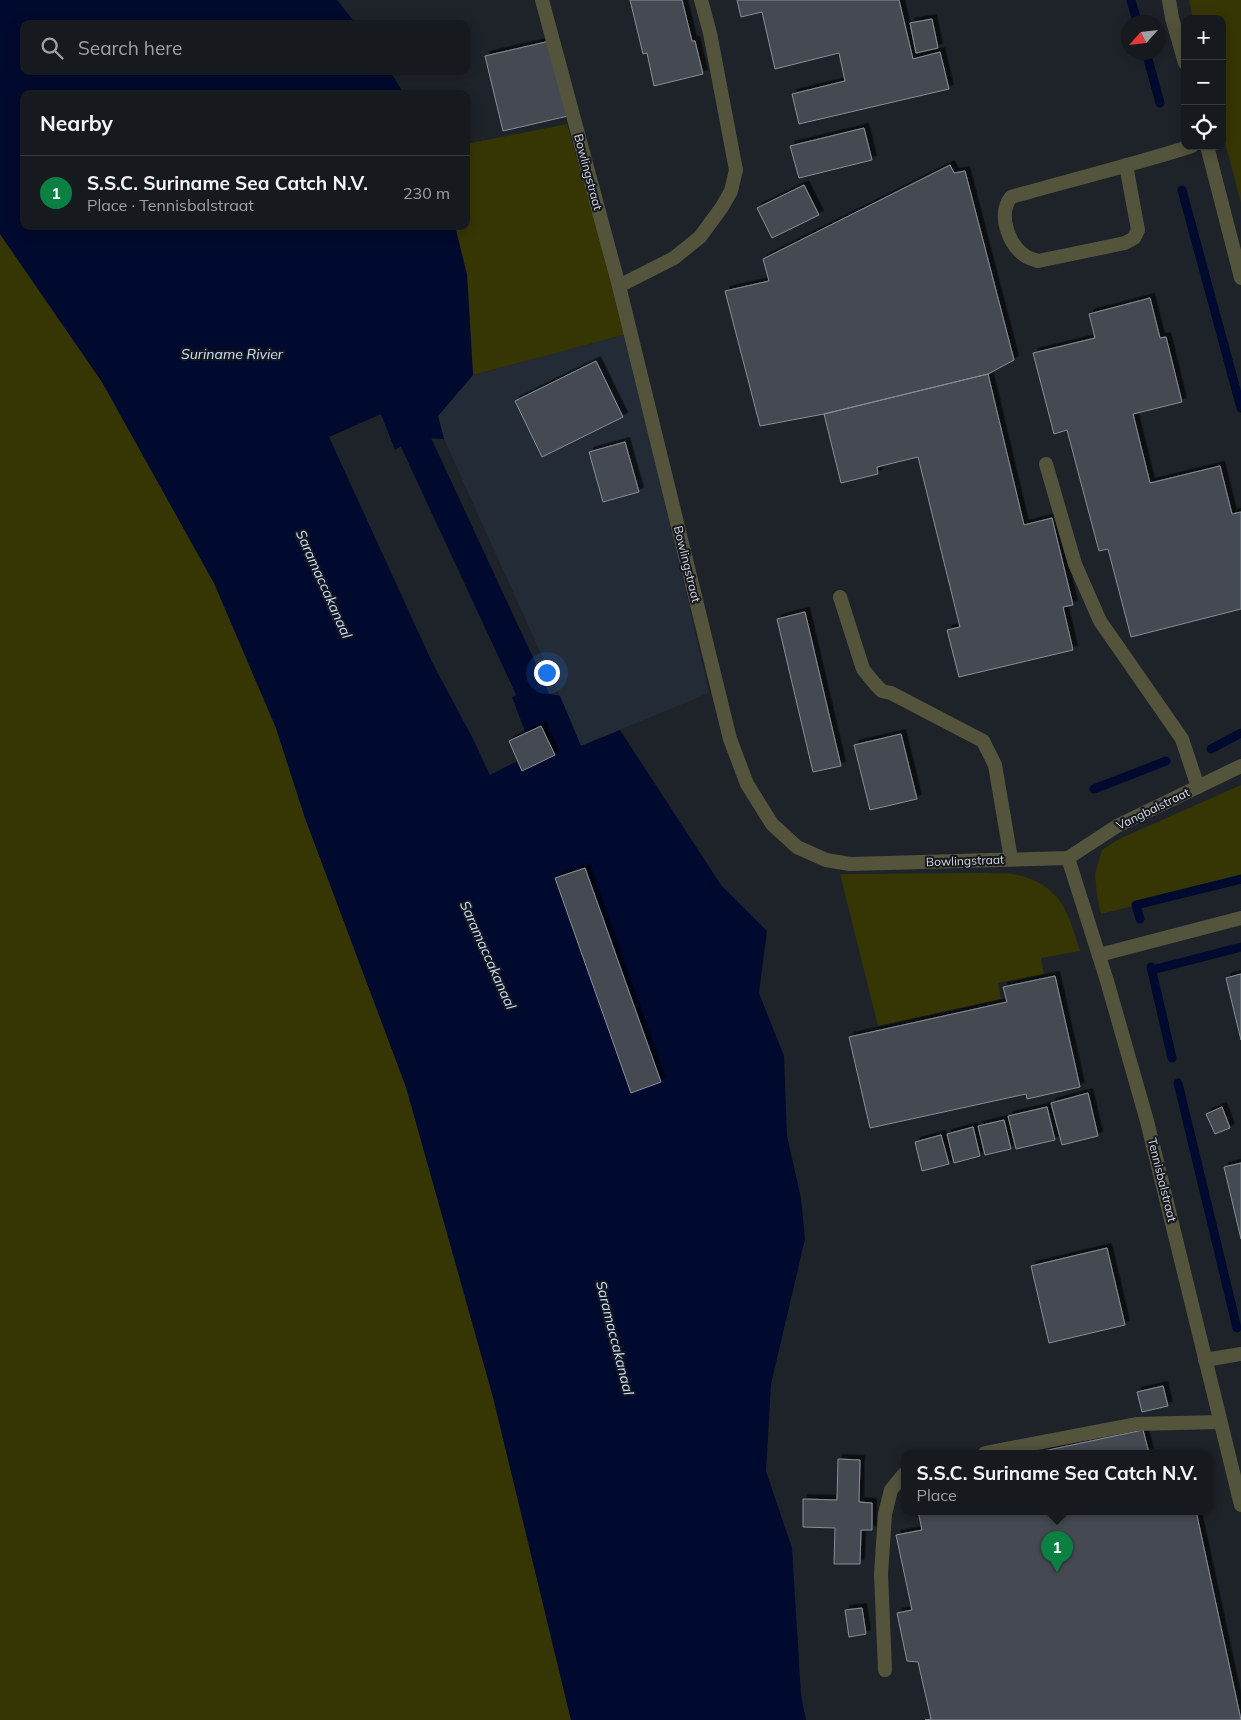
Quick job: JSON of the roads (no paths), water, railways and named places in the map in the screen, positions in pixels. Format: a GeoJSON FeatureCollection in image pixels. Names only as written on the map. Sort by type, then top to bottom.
{"type":"FeatureCollection","features":[{"type":"Feature","properties":{"kind":"street","name":"Bowlingstraat"},"geometry":{"type":"LineString","coordinates":[[542,0],[619,286],[730,739],[747,784],[772,824],[797,847],[834,862],[850,864],[1068,858]]}},
{"type":"Feature","properties":{"kind":"street"},"geometry":{"type":"LineString","coordinates":[[619,286],[674,258],[700,236],[722,207],[731,191],[736,170],[710,33],[701,0]]}},
{"type":"Feature","properties":{"kind":"street"},"geometry":{"type":"LineString","coordinates":[[1169,0],[1184,60]]}},
{"type":"Feature","properties":{"kind":"street"},"geometry":{"type":"LineString","coordinates":[[1126,165],[1138,230],[1134,238],[1125,244],[1038,262],[1026,256],[1009,236],[1005,208],[1011,197],[1181,149]]}},
{"type":"Feature","properties":{"kind":"street"},"geometry":{"type":"LineString","coordinates":[[1208,150],[1241,278]]}},
{"type":"Feature","properties":{"kind":"street"},"geometry":{"type":"LineString","coordinates":[[1046,464],[1075,564],[1100,621],[1182,739],[1198,787]]}},
{"type":"Feature","properties":{"kind":"street"},"geometry":{"type":"LineString","coordinates":[[840,598],[864,669],[882,691],[891,693],[983,741],[994,765],[1011,859]]}},
{"type":"Feature","properties":{"kind":"street","name":"Vangbalstraat"},"geometry":{"type":"LineString","coordinates":[[1068,858],[1116,826],[1241,766]]}},
{"type":"Feature","properties":{"kind":"street","name":"Tennisbalstraat"},"geometry":{"type":"LineString","coordinates":[[1068,858],[1099,955],[1147,1121],[1241,1505]]}},
{"type":"Feature","properties":{"kind":"street"},"geometry":{"type":"LineString","coordinates":[[1099,955],[1241,918]]}},
{"type":"Feature","properties":{"kind":"street"},"geometry":{"type":"LineString","coordinates":[[1205,1360],[1241,1354]]}},
{"type":"Feature","properties":{"kind":"street"},"geometry":{"type":"LineString","coordinates":[[1001,1450],[1136,1424],[1220,1422]]}},
{"type":"Feature","properties":{"kind":"street"},"geometry":{"type":"LineString","coordinates":[[885,1670],[881,1574],[885,1514],[891,1490],[901,1478]]}},
{"type":"Feature","properties":{"kind":"water"},"geometry":{"type":"Polygon","coordinates":[[[0,0],[337,0],[353,20],[20,20],[20,75],[392,75],[402,90],[20,90],[20,230],[456,230],[467,275],[473,375],[438,416],[444,439],[414,438],[395,450],[381,414],[329,437],[432,662],[490,775],[533,753],[512,697],[531,690],[560,696],[581,746],[620,730],[721,885],[767,931],[759,993],[784,1056],[787,1136],[801,1198],[805,1239],[771,1384],[766,1471],[792,1548],[801,1695],[806,1720],[571,1720],[493,1397],[406,1087],[305,818],[276,728],[214,583],[102,382],[0,234],[0,0]]]}},
{"type":"Feature","properties":{"kind":"waterway"},"geometry":{"type":"LineString","coordinates":[[1131,0],[1135,15]]}},
{"type":"Feature","properties":{"kind":"waterway"},"geometry":{"type":"LineString","coordinates":[[1148,60],[1160,103]]}},
{"type":"Feature","properties":{"kind":"waterway"},"geometry":{"type":"LineString","coordinates":[[1182,190],[1241,408]]}},
{"type":"Feature","properties":{"kind":"waterway"},"geometry":{"type":"LineString","coordinates":[[393,400],[414,438],[531,690],[545,729]]}},
{"type":"Feature","properties":{"kind":"waterway"},"geometry":{"type":"LineString","coordinates":[[1211,749],[1241,733]]}},
{"type":"Feature","properties":{"kind":"waterway"},"geometry":{"type":"LineString","coordinates":[[1094,789],[1166,761]]}},
{"type":"Feature","properties":{"kind":"waterway"},"geometry":{"type":"LineString","coordinates":[[1140,919],[1136,905],[1241,879]]}},
{"type":"Feature","properties":{"kind":"waterway"},"geometry":{"type":"LineString","coordinates":[[1152,970],[1241,947]]}},
{"type":"Feature","properties":{"kind":"waterway"},"geometry":{"type":"LineString","coordinates":[[1151,967],[1172,1058]]}},
{"type":"Feature","properties":{"kind":"waterway"},"geometry":{"type":"LineString","coordinates":[[1178,1083],[1237,1328]]}},
{"type":"Feature","properties":{"kind":"place","name":"S.S.C. Suriname Sea Catch N.V."},"geometry":{"type":"Point","coordinates":[1057,1572]}},
{"type":"Feature","properties":{"kind":"water label","name":"Suriname Rivier"},"geometry":{"type":"Point","coordinates":[232,354]}},
{"type":"Feature","properties":{"kind":"water label","name":"Saramaccakanaal"},"geometry":{"type":"Point","coordinates":[324,584]}},
{"type":"Feature","properties":{"kind":"water label","name":"Saramaccakanaal"},"geometry":{"type":"Point","coordinates":[488,955]}},
{"type":"Feature","properties":{"kind":"water label","name":"Saramaccakanaal"},"geometry":{"type":"Point","coordinates":[615,1338]}}]}
